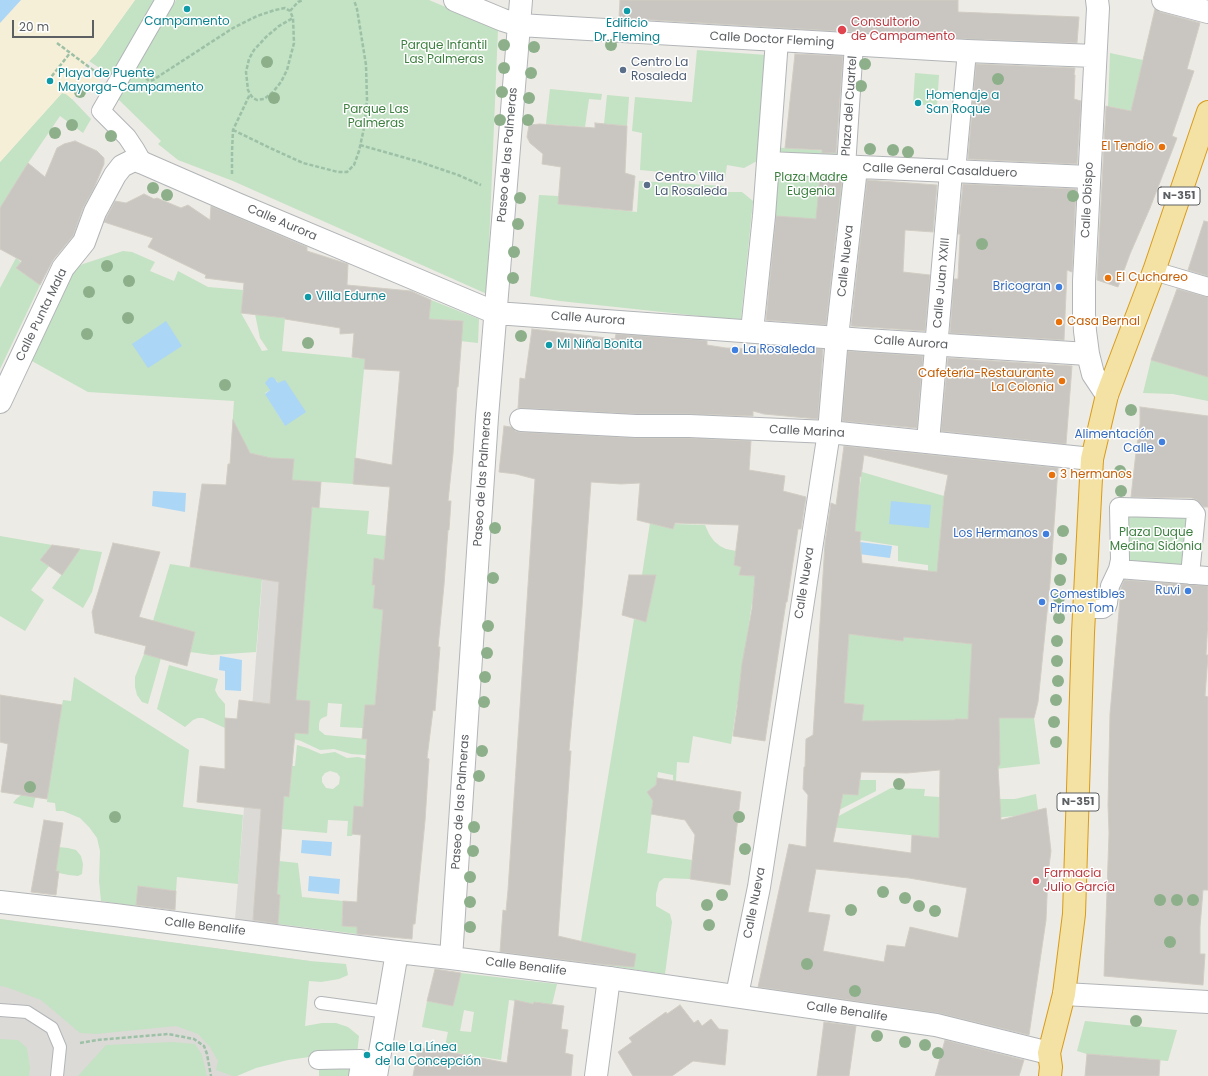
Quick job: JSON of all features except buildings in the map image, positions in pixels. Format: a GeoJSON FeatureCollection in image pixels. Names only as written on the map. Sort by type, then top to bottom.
{"type":"FeatureCollection","features":[{"type":"Feature","properties":{"kind":"highway","name":"N-351"},"geometry":{"type":"LineString","coordinates":[[1050,1076],[1050,1053],[1064,994],[1074,914],[1084,609],[1092,459],[1107,395],[1154,271],[1207,118]]}},
{"type":"Feature","properties":{"kind":"highway","name":"N-351"},"geometry":{"type":"LineString","coordinates":[[1034,1076],[1040,1064],[1050,1053]]}},
{"type":"Feature","properties":{"kind":"street"},"geometry":{"type":"LineString","coordinates":[[142,163],[127,137],[101,111],[165,0]]}},
{"type":"Feature","properties":{"kind":"street","name":"Calle Doctor Fleming"},"geometry":{"type":"LineString","coordinates":[[454,0],[519,25],[967,51],[1095,56]]}},
{"type":"Feature","properties":{"kind":"street","name":"Paseo de las Palmeras"},"geometry":{"type":"LineString","coordinates":[[451,958],[485,441],[521,0]]}},
{"type":"Feature","properties":{"kind":"street","name":"Calle Obispo"},"geometry":{"type":"LineString","coordinates":[[1097,0],[1098,8],[1088,177],[1084,281],[1085,331],[1088,354],[1093,374],[1107,395]]}},
{"type":"Feature","properties":{"kind":"street"},"geometry":{"type":"LineString","coordinates":[[1163,0],[1208,12]]}},
{"type":"Feature","properties":{"kind":"street"},"geometry":{"type":"LineString","coordinates":[[752,331],[768,163],[777,40]]}},
{"type":"Feature","properties":{"kind":"street","name":"Plaza del Cuartel"},"geometry":{"type":"LineString","coordinates":[[851,167],[854,44]]}},
{"type":"Feature","properties":{"kind":"street"},"geometry":{"type":"LineString","coordinates":[[954,172],[967,51]]}},
{"type":"Feature","properties":{"kind":"street","name":"Calle Aurora"},"geometry":{"type":"LineString","coordinates":[[120,168],[126,163],[135,160],[496,313],[1088,354]]}},
{"type":"Feature","properties":{"kind":"street","name":"Calle General Casalduero"},"geometry":{"type":"LineString","coordinates":[[768,163],[1088,177]]}},
{"type":"Feature","properties":{"kind":"street","name":"Calle Nueva"},"geometry":{"type":"LineString","coordinates":[[737,995],[759,887],[829,432],[851,167]]}},
{"type":"Feature","properties":{"kind":"street","name":"Calle Punta Mala"},"geometry":{"type":"LineString","coordinates":[[0,402],[63,268],[84,242],[95,212],[120,168]]}},
{"type":"Feature","properties":{"kind":"street","name":"Calle Juan XXIII"},"geometry":{"type":"LineString","coordinates":[[928,442],[954,172]]}},
{"type":"Feature","properties":{"kind":"street"},"geometry":{"type":"LineString","coordinates":[[1154,271],[1208,287]]}},
{"type":"Feature","properties":{"kind":"street","name":"Calle Marina"},"geometry":{"type":"LineString","coordinates":[[521,420],[636,426],[689,426],[829,432],[1092,459]]}},
{"type":"Feature","properties":{"kind":"street"},"geometry":{"type":"LineString","coordinates":[[1084,609],[1103,609],[1107,606],[1110,586],[1118,569],[1120,560],[1119,507],[1192,509],[1196,514],[1190,574]]}},
{"type":"Feature","properties":{"kind":"street"},"geometry":{"type":"LineString","coordinates":[[1118,569],[1208,576]]}},
{"type":"Feature","properties":{"kind":"street","name":"Calle Benalife"},"geometry":{"type":"LineString","coordinates":[[0,902],[170,922],[737,995],[936,1025],[1050,1053]]}},
{"type":"Feature","properties":{"kind":"street"},"geometry":{"type":"LineString","coordinates":[[376,1076],[397,952]]}},
{"type":"Feature","properties":{"kind":"street"},"geometry":{"type":"LineString","coordinates":[[596,1076],[609,978]]}},
{"type":"Feature","properties":{"kind":"street"},"geometry":{"type":"LineString","coordinates":[[1064,994],[1208,1002]]}},
{"type":"Feature","properties":{"kind":"street"},"geometry":{"type":"LineString","coordinates":[[318,1060],[360,1059],[358,1076]]}},
{"type":"Feature","properties":{"kind":"lane"},"geometry":{"type":"LineString","coordinates":[[321,1003],[387,1012]]}},
{"type":"Feature","properties":{"kind":"lane"},"geometry":{"type":"LineString","coordinates":[[0,1010],[27,1012],[52,1028],[60,1047],[57,1076]]}},
{"type":"Feature","properties":{"kind":"path"},"geometry":{"type":"LineString","coordinates":[[290,11],[298,2],[303,0]]}},
{"type":"Feature","properties":{"kind":"path"},"geometry":{"type":"LineString","coordinates":[[233,130],[303,163],[338,172],[347,172],[354,165],[364,128],[367,100],[366,65],[357,9],[354,0]]}},
{"type":"Feature","properties":{"kind":"path"},"geometry":{"type":"LineString","coordinates":[[145,72],[145,77],[149,81],[153,80],[234,28],[257,16],[285,8],[290,11],[293,18],[294,43],[287,70],[282,82],[264,99],[257,100],[248,90],[246,77],[249,58],[266,37],[279,26],[293,18]]}},
{"type":"Feature","properties":{"kind":"path"},"geometry":{"type":"LineString","coordinates":[[57,43],[98,74]]}},
{"type":"Feature","properties":{"kind":"path"},"geometry":{"type":"LineString","coordinates":[[48,81],[70,53]]}},
{"type":"Feature","properties":{"kind":"path"},"geometry":{"type":"LineString","coordinates":[[237,204],[233,181],[233,130],[250,94]]}},
{"type":"Feature","properties":{"kind":"path"},"geometry":{"type":"LineString","coordinates":[[360,145],[458,174],[505,196]]}},
{"type":"Feature","properties":{"kind":"path"},"geometry":{"type":"LineString","coordinates":[[60,1047],[97,1040],[168,1034],[188,1037],[204,1046],[208,1054],[211,1076]]}},
{"type":"Feature","properties":{"kind":"shaded area"},"geometry":{"type":"Polygon","coordinates":[[[272,458],[294,459],[292,480],[314,481],[296,700],[310,701],[308,734],[295,733],[289,797],[284,797],[277,894],[280,895],[278,924],[253,923],[235,920],[272,458]]]}},
{"type":"Feature","properties":{"kind":"shaded area"},"geometry":{"type":"Polygon","coordinates":[[[0,919],[310,961],[233,1076],[0,1076],[0,919]]]}},
{"type":"Feature","properties":{"kind":"green space"},"geometry":{"type":"Polygon","coordinates":[[[135,0],[159,0],[113,77],[89,61],[96,54],[135,0]]]}},
{"type":"Feature","properties":{"kind":"green space","name":"Parque Las Palmeras"},"geometry":{"type":"Polygon","coordinates":[[[176,0],[429,0],[498,29],[487,294],[233,181],[178,160],[158,144],[161,141],[118,99],[176,0]]]}},
{"type":"Feature","properties":{"kind":"green space"},"geometry":{"type":"Polygon","coordinates":[[[697,50],[767,55],[757,161],[744,168],[727,165],[725,178],[640,170],[642,133],[632,131],[635,97],[692,102],[697,50]]]}},
{"type":"Feature","properties":{"kind":"green space"},"geometry":{"type":"Polygon","coordinates":[[[1110,53],[1143,60],[1131,111],[1108,106],[1110,53]]]}},
{"type":"Feature","properties":{"kind":"green space"},"geometry":{"type":"Polygon","coordinates":[[[915,73],[939,75],[937,106],[913,104],[915,73]]]}},
{"type":"Feature","properties":{"kind":"green space"},"geometry":{"type":"Polygon","coordinates":[[[550,89],[602,94],[601,100],[589,99],[585,127],[546,124],[550,89]]]}},
{"type":"Feature","properties":{"kind":"green space"},"geometry":{"type":"Polygon","coordinates":[[[62,93],[66,94],[72,99],[91,119],[83,133],[60,116],[0,208],[0,162],[62,93]]]}},
{"type":"Feature","properties":{"kind":"green space"},"geometry":{"type":"Polygon","coordinates":[[[607,95],[629,97],[627,126],[604,124],[607,95]]]}},
{"type":"Feature","properties":{"kind":"green space","name":"Plaza Madre Eugenia"},"geometry":{"type":"Polygon","coordinates":[[[770,147],[844,152],[849,225],[764,216],[770,147]]]}},
{"type":"Feature","properties":{"kind":"green space"},"geometry":{"type":"Polygon","coordinates":[[[639,181],[724,186],[724,192],[742,192],[753,201],[741,319],[718,318],[560,301],[530,296],[539,195],[558,196],[558,204],[637,212],[639,181]]]}},
{"type":"Feature","properties":{"kind":"green space"},"geometry":{"type":"Polygon","coordinates":[[[123,251],[132,252],[155,262],[150,271],[174,281],[178,271],[208,287],[243,290],[241,313],[262,351],[268,350],[260,338],[255,314],[285,318],[282,351],[365,359],[353,484],[292,480],[293,459],[270,458],[250,453],[247,448],[231,446],[234,401],[88,392],[30,360],[72,269],[123,251]],[[276,380],[270,390],[265,393],[285,426],[278,383],[276,380]]]}},
{"type":"Feature","properties":{"kind":"green space"},"geometry":{"type":"Polygon","coordinates":[[[16,258],[21,262],[16,268],[40,285],[0,369],[0,288],[16,258]]]}},
{"type":"Feature","properties":{"kind":"green space"},"geometry":{"type":"Polygon","coordinates":[[[431,300],[479,319],[478,343],[460,341],[463,321],[429,319],[431,300]]]}},
{"type":"Feature","properties":{"kind":"green space"},"geometry":{"type":"Polygon","coordinates":[[[1151,360],[1208,377],[1208,401],[1173,394],[1143,393],[1151,360]]]}},
{"type":"Feature","properties":{"kind":"green space"},"geometry":{"type":"Polygon","coordinates":[[[862,472],[944,496],[939,573],[928,571],[928,565],[898,561],[898,546],[860,540],[861,532],[855,531],[862,472]]]}},
{"type":"Feature","properties":{"kind":"green space"},"geometry":{"type":"Polygon","coordinates":[[[312,507],[369,511],[367,534],[386,536],[384,560],[374,559],[372,584],[375,585],[373,608],[383,610],[375,705],[365,705],[363,728],[340,727],[342,704],[328,703],[327,716],[320,720],[319,724],[319,730],[325,735],[367,739],[366,755],[351,754],[334,749],[320,750],[294,739],[295,733],[308,734],[296,700],[312,507]]]}},
{"type":"Feature","properties":{"kind":"green space","name":"Plaza Duque Medina Sidonia"},"geometry":{"type":"Polygon","coordinates":[[[1119,507],[1187,509],[1190,575],[1120,560],[1119,507]]]}},
{"type":"Feature","properties":{"kind":"green space"},"geometry":{"type":"Polygon","coordinates":[[[650,523],[673,529],[675,524],[705,525],[714,541],[726,549],[736,551],[734,565],[741,567],[739,575],[756,576],[731,744],[693,736],[689,763],[677,762],[676,781],[673,781],[673,775],[658,772],[656,785],[647,792],[653,801],[647,853],[692,860],[690,879],[664,878],[659,882],[656,894],[656,906],[670,914],[672,922],[665,974],[605,965],[605,954],[601,946],[581,941],[634,619],[646,622],[656,575],[642,575],[650,523]]]}},
{"type":"Feature","properties":{"kind":"green space"},"geometry":{"type":"Polygon","coordinates":[[[0,536],[52,545],[40,560],[49,566],[31,590],[44,600],[25,631],[0,616],[0,536]]]}},
{"type":"Feature","properties":{"kind":"green space"},"geometry":{"type":"Polygon","coordinates":[[[80,549],[102,552],[92,592],[83,608],[52,588],[80,549]]]}},
{"type":"Feature","properties":{"kind":"green space"},"geometry":{"type":"Polygon","coordinates":[[[170,564],[262,579],[256,652],[212,655],[190,652],[195,632],[153,621],[170,564]]]}},
{"type":"Feature","properties":{"kind":"green space"},"geometry":{"type":"Polygon","coordinates":[[[905,627],[919,639],[991,646],[1004,702],[1005,718],[1034,718],[1040,764],[996,769],[1000,763],[1000,743],[996,738],[996,718],[955,719],[955,740],[939,720],[912,720],[892,735],[892,721],[862,721],[863,705],[844,703],[849,634],[903,641],[905,627]]]}},
{"type":"Feature","properties":{"kind":"green space"},"geometry":{"type":"Polygon","coordinates":[[[144,654],[161,658],[148,704],[142,702],[137,695],[135,687],[135,677],[144,654]]]}},
{"type":"Feature","properties":{"kind":"green space"},"geometry":{"type":"Polygon","coordinates":[[[169,665],[218,679],[215,690],[225,704],[225,728],[203,718],[193,720],[185,727],[157,709],[169,665]]]}},
{"type":"Feature","properties":{"kind":"green space"},"geometry":{"type":"Polygon","coordinates":[[[74,677],[189,750],[183,807],[243,815],[238,884],[177,877],[176,891],[138,886],[136,906],[101,901],[99,881],[100,851],[97,838],[89,827],[80,818],[63,811],[56,811],[55,803],[47,802],[48,793],[37,791],[33,808],[13,803],[22,793],[50,779],[63,700],[71,701],[74,677]]]}},
{"type":"Feature","properties":{"kind":"green space"},"geometry":{"type":"Polygon","coordinates":[[[297,745],[321,754],[335,752],[347,758],[358,757],[366,759],[363,807],[352,836],[347,836],[348,821],[328,820],[327,833],[282,829],[284,796],[289,797],[292,766],[295,766],[297,745]],[[330,771],[325,773],[322,777],[322,782],[326,788],[333,789],[339,784],[340,777],[337,773],[330,771]]]}},
{"type":"Feature","properties":{"kind":"green space"},"geometry":{"type":"Polygon","coordinates":[[[860,780],[876,780],[876,791],[839,810],[843,794],[858,794],[860,780]]]}},
{"type":"Feature","properties":{"kind":"green space"},"geometry":{"type":"Polygon","coordinates":[[[891,788],[925,789],[924,796],[940,797],[939,838],[820,826],[891,788]]]}},
{"type":"Feature","properties":{"kind":"green space"},"geometry":{"type":"Polygon","coordinates":[[[1036,794],[1038,810],[1015,816],[993,818],[993,799],[1015,799],[1036,794]]]}},
{"type":"Feature","properties":{"kind":"green space"},"geometry":{"type":"Polygon","coordinates":[[[49,846],[76,850],[81,856],[83,864],[82,874],[78,876],[69,875],[59,873],[59,871],[46,869],[49,846]]]}},
{"type":"Feature","properties":{"kind":"green space"},"geometry":{"type":"Polygon","coordinates":[[[279,861],[298,863],[302,897],[343,901],[342,926],[357,927],[357,934],[278,924],[280,895],[277,894],[279,861]]]}},
{"type":"Feature","properties":{"kind":"green space"},"geometry":{"type":"Polygon","coordinates":[[[0,919],[310,961],[346,964],[348,975],[339,979],[321,982],[309,981],[305,1026],[322,1023],[336,1023],[348,1027],[359,1036],[357,1054],[316,1056],[288,1060],[256,1068],[237,1076],[233,1076],[216,1070],[218,1061],[210,1047],[198,1034],[176,1026],[96,1034],[80,1033],[41,1000],[0,986],[0,919]]]}},
{"type":"Feature","properties":{"kind":"green space"},"geometry":{"type":"Polygon","coordinates":[[[461,973],[557,984],[552,1005],[534,1002],[533,1004],[509,1000],[501,1060],[444,1051],[448,1032],[422,1027],[427,1001],[453,1006],[461,973]],[[464,1010],[460,1031],[471,1032],[474,1012],[464,1010]]]}},
{"type":"Feature","properties":{"kind":"green space"},"geometry":{"type":"Polygon","coordinates":[[[1085,1021],[1177,1030],[1168,1061],[1087,1054],[1077,1051],[1085,1021]]]}},
{"type":"Feature","properties":{"kind":"green space"},"geometry":{"type":"Polygon","coordinates":[[[0,1039],[18,1040],[27,1048],[30,1068],[29,1076],[0,1076],[0,1039]]]}},
{"type":"Feature","properties":{"kind":"green space"},"geometry":{"type":"Polygon","coordinates":[[[173,1042],[195,1044],[202,1055],[207,1076],[78,1076],[106,1045],[173,1042]]]}},
{"type":"Feature","properties":{"kind":"green space"},"geometry":{"type":"Polygon","coordinates":[[[354,1062],[351,1076],[319,1076],[319,1064],[354,1062]]]}},
{"type":"Feature","properties":{"kind":"sand","name":"Playa de Puente Mayorga-Campamento"},"geometry":{"type":"Polygon","coordinates":[[[21,0],[135,0],[96,54],[83,68],[100,80],[95,89],[83,82],[72,99],[66,94],[62,93],[0,162],[0,23],[21,0]]]}},
{"type":"Feature","properties":{"kind":"water"},"geometry":{"type":"Polygon","coordinates":[[[0,0],[21,0],[0,23],[0,0]]]}},
{"type":"Feature","properties":{"kind":"water"},"geometry":{"type":"Polygon","coordinates":[[[166,321],[182,346],[148,368],[132,344],[166,321]]]}},
{"type":"Feature","properties":{"kind":"water"},"geometry":{"type":"Polygon","coordinates":[[[272,377],[278,383],[285,380],[306,412],[285,426],[265,394],[270,390],[265,383],[272,377]]]}},
{"type":"Feature","properties":{"kind":"water"},"geometry":{"type":"Polygon","coordinates":[[[153,491],[186,493],[185,512],[152,506],[153,491]]]}},
{"type":"Feature","properties":{"kind":"water"},"geometry":{"type":"Polygon","coordinates":[[[891,501],[931,505],[929,528],[889,524],[891,501]]]}},
{"type":"Feature","properties":{"kind":"water"},"geometry":{"type":"Polygon","coordinates":[[[860,542],[892,546],[890,558],[859,554],[860,542]]]}},
{"type":"Feature","properties":{"kind":"water"},"geometry":{"type":"Polygon","coordinates":[[[220,656],[242,660],[241,691],[225,690],[225,671],[219,670],[220,656]]]}},
{"type":"Feature","properties":{"kind":"water"},"geometry":{"type":"Polygon","coordinates":[[[302,840],[332,842],[331,856],[301,853],[302,840]]]}},
{"type":"Feature","properties":{"kind":"water"},"geometry":{"type":"Polygon","coordinates":[[[309,876],[340,879],[339,894],[308,891],[309,876]]]}},
{"type":"Feature","properties":{"kind":"place","name":"Campamento"},"geometry":{"type":"Point","coordinates":[187,9]}},
{"type":"Feature","properties":{"kind":"place","name":"Edificio Dr. Fleming"},"geometry":{"type":"Point","coordinates":[627,11]}},
{"type":"Feature","properties":{"kind":"place","name":"Consultorio de Campamento"},"geometry":{"type":"Point","coordinates":[842,30]}},
{"type":"Feature","properties":{"kind":"place","name":"Centro La Rosaleda"},"geometry":{"type":"Point","coordinates":[623,70]}},
{"type":"Feature","properties":{"kind":"place","name":"Playa de Puente Mayorga-Campamento"},"geometry":{"type":"Point","coordinates":[50,81]}},
{"type":"Feature","properties":{"kind":"place","name":"Homenaje a San Roque"},"geometry":{"type":"Point","coordinates":[918,103]}},
{"type":"Feature","properties":{"kind":"place","name":"El Tendío"},"geometry":{"type":"Point","coordinates":[1162,147]}},
{"type":"Feature","properties":{"kind":"place","name":"Centro Villa La Rosaleda"},"geometry":{"type":"Point","coordinates":[647,185]}},
{"type":"Feature","properties":{"kind":"place","name":"El Cuchareo"},"geometry":{"type":"Point","coordinates":[1108,278]}},
{"type":"Feature","properties":{"kind":"place","name":"Bricogran"},"geometry":{"type":"Point","coordinates":[1059,287]}},
{"type":"Feature","properties":{"kind":"place","name":"Villa Edurne"},"geometry":{"type":"Point","coordinates":[308,297]}},
{"type":"Feature","properties":{"kind":"place","name":"Casa Bernal"},"geometry":{"type":"Point","coordinates":[1059,322]}},
{"type":"Feature","properties":{"kind":"place","name":"Mi Niña Bonita"},"geometry":{"type":"Point","coordinates":[549,345]}},
{"type":"Feature","properties":{"kind":"place","name":"La Rosaleda"},"geometry":{"type":"Point","coordinates":[735,350]}},
{"type":"Feature","properties":{"kind":"place","name":"Cafetería-Restaurante La Colonia"},"geometry":{"type":"Point","coordinates":[1062,381]}},
{"type":"Feature","properties":{"kind":"place","name":"Alimentación Calle"},"geometry":{"type":"Point","coordinates":[1162,442]}},
{"type":"Feature","properties":{"kind":"place","name":"3 hermanos"},"geometry":{"type":"Point","coordinates":[1052,475]}},
{"type":"Feature","properties":{"kind":"place","name":"Los Hermanos"},"geometry":{"type":"Point","coordinates":[1046,534]}},
{"type":"Feature","properties":{"kind":"place","name":"Ruvi"},"geometry":{"type":"Point","coordinates":[1188,591]}},
{"type":"Feature","properties":{"kind":"place","name":"Comestibles Primo Tom"},"geometry":{"type":"Point","coordinates":[1042,602]}},
{"type":"Feature","properties":{"kind":"place","name":"Farmacia Julio García"},"geometry":{"type":"Point","coordinates":[1036,881]}},
{"type":"Feature","properties":{"kind":"place","name":"Calle La Línea de la Concepción"},"geometry":{"type":"Point","coordinates":[367,1055]}},
{"type":"Feature","properties":{"kind":"park label","name":"Parque Infantil Las Palmeras"},"geometry":{"type":"Point","coordinates":[444,53]}}]}
